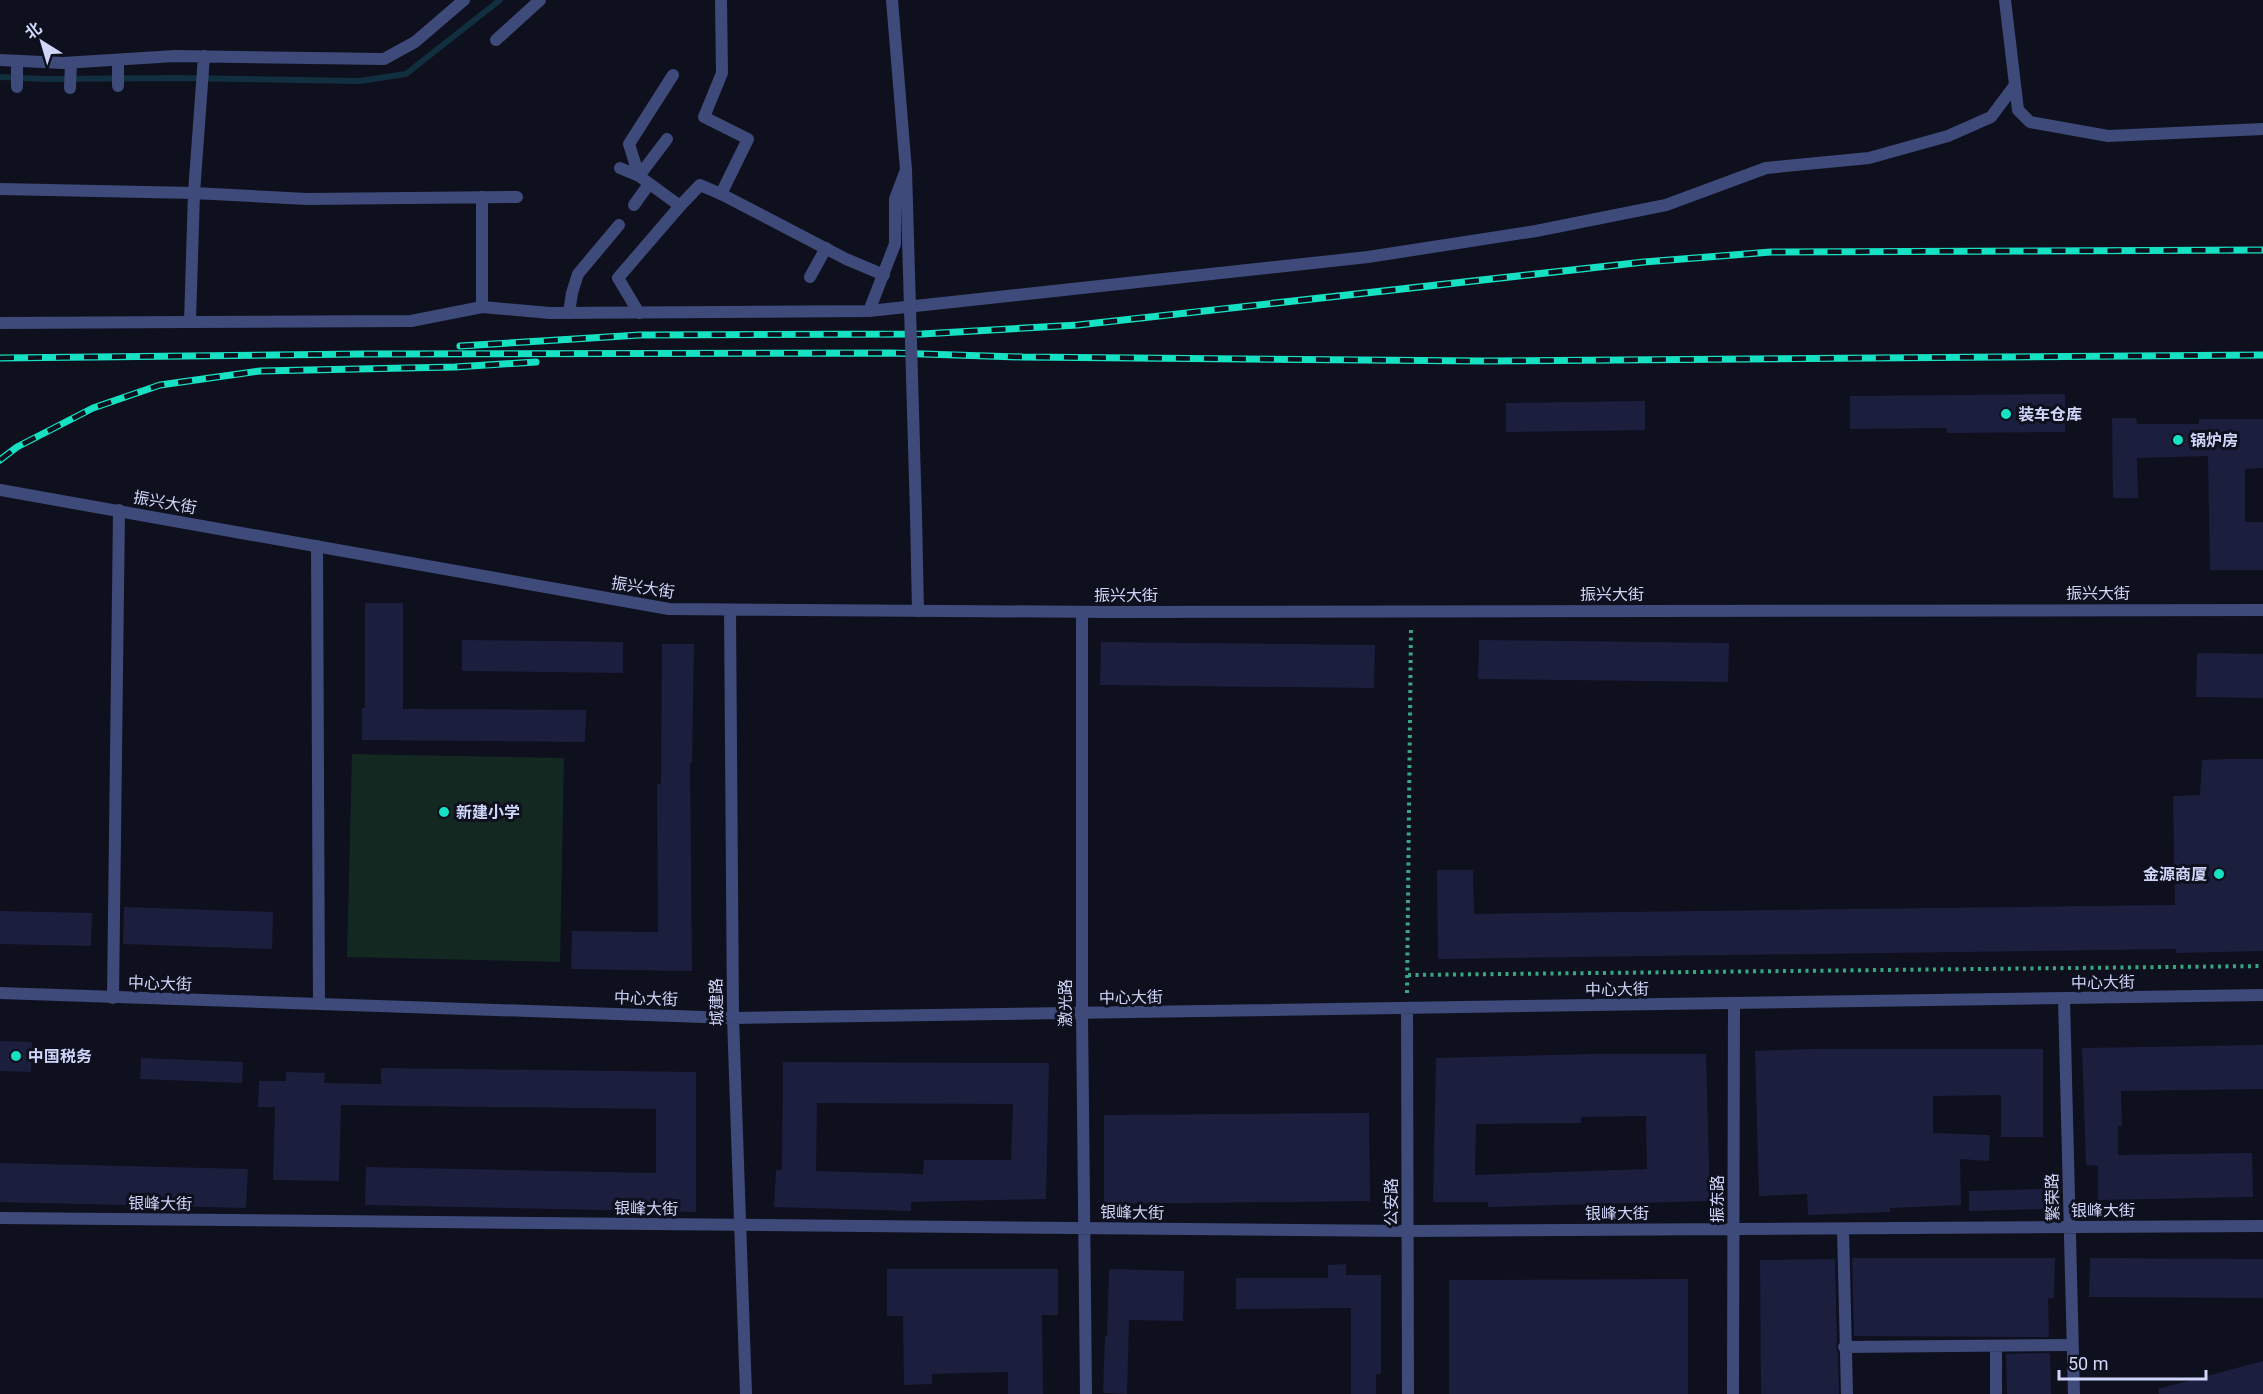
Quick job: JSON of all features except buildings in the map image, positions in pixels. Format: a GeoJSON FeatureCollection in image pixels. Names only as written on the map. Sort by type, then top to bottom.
{"type":"FeatureCollection","features":[{"type":"Feature","properties":{"kind":"street"},"geometry":{"type":"LineString","coordinates":[[0,60],[71,63],[204,56],[384,59],[415,42],[464,0]]}},
{"type":"Feature","properties":{"kind":"street"},"geometry":{"type":"LineString","coordinates":[[496,40],[540,0]]}},
{"type":"Feature","properties":{"kind":"street"},"geometry":{"type":"LineString","coordinates":[[721,0],[722,72],[704,117],[748,139],[721,194]]}},
{"type":"Feature","properties":{"kind":"street"},"geometry":{"type":"LineString","coordinates":[[892,0],[906,170],[918,611]]}},
{"type":"Feature","properties":{"kind":"street"},"geometry":{"type":"LineString","coordinates":[[2005,0],[2018,110],[2030,122],[2108,136],[2263,129]]}},
{"type":"Feature","properties":{"kind":"street"},"geometry":{"type":"LineString","coordinates":[[190,322],[194,193],[204,56]]}},
{"type":"Feature","properties":{"kind":"street"},"geometry":{"type":"LineString","coordinates":[[118,60],[118,86]]}},
{"type":"Feature","properties":{"kind":"street"},"geometry":{"type":"LineString","coordinates":[[17,61],[17,87]]}},
{"type":"Feature","properties":{"kind":"street"},"geometry":{"type":"LineString","coordinates":[[70,88],[71,63]]}},
{"type":"Feature","properties":{"kind":"street"},"geometry":{"type":"LineString","coordinates":[[644,180],[629,144],[673,75]]}},
{"type":"Feature","properties":{"kind":"street"},"geometry":{"type":"LineString","coordinates":[[0,323],[411,321],[482,307],[550,314],[869,311],[1368,257],[1536,231],[1666,205],[1766,168],[1869,158],[1948,136],[1991,117],[2015,85]]}},
{"type":"Feature","properties":{"kind":"street"},"geometry":{"type":"LineString","coordinates":[[634,205],[644,180],[667,139]]}},
{"type":"Feature","properties":{"kind":"street"},"geometry":{"type":"LineString","coordinates":[[620,168],[644,180],[680,206]]}},
{"type":"Feature","properties":{"kind":"street"},"geometry":{"type":"LineString","coordinates":[[869,311],[896,244],[895,200],[906,170]]}},
{"type":"Feature","properties":{"kind":"street"},"geometry":{"type":"LineString","coordinates":[[639,313],[618,278],[700,185],[884,275]]}},
{"type":"Feature","properties":{"kind":"street"},"geometry":{"type":"LineString","coordinates":[[0,189],[194,193],[307,199],[517,197]]}},
{"type":"Feature","properties":{"kind":"street"},"geometry":{"type":"LineString","coordinates":[[482,197],[482,307]]}},
{"type":"Feature","properties":{"kind":"street"},"geometry":{"type":"LineString","coordinates":[[569,313],[572,293],[579,274],[619,225]]}},
{"type":"Feature","properties":{"kind":"street"},"geometry":{"type":"LineString","coordinates":[[810,277],[825,248]]}},
{"type":"Feature","properties":{"kind":"street","name":"振兴大街"},"geometry":{"type":"LineString","coordinates":[[0,490],[669,609],[1082,612],[2263,610]]}},
{"type":"Feature","properties":{"kind":"street"},"geometry":{"type":"LineString","coordinates":[[113,998],[119,510]]}},
{"type":"Feature","properties":{"kind":"street"},"geometry":{"type":"LineString","coordinates":[[317,546],[319,1004]]}},
{"type":"Feature","properties":{"kind":"street","name":"城建路"},"geometry":{"type":"LineString","coordinates":[[730,610],[733,1018],[746,1394]]}},
{"type":"Feature","properties":{"kind":"street","name":"激光路"},"geometry":{"type":"LineString","coordinates":[[1082,612],[1082,1014],[1086,1394]]}},
{"type":"Feature","properties":{"kind":"street","name":"中心大街"},"geometry":{"type":"LineString","coordinates":[[0,993],[733,1018],[2263,995]]}},
{"type":"Feature","properties":{"kind":"street","name":"繁荣路"},"geometry":{"type":"LineString","coordinates":[[2064,999],[2074,1394]]}},
{"type":"Feature","properties":{"kind":"street","name":"振东路"},"geometry":{"type":"LineString","coordinates":[[1733,1394],[1734,1004]]}},
{"type":"Feature","properties":{"kind":"street","name":"公安路"},"geometry":{"type":"LineString","coordinates":[[1407,1009],[1408,1394]]}},
{"type":"Feature","properties":{"kind":"street","name":"银峰大街"},"geometry":{"type":"LineString","coordinates":[[0,1218],[1408,1231],[2263,1226]]}},
{"type":"Feature","properties":{"kind":"street"},"geometry":{"type":"LineString","coordinates":[[1843,1228],[1846,1394]]}},
{"type":"Feature","properties":{"kind":"street"},"geometry":{"type":"LineString","coordinates":[[1844,1347],[2073,1346]]}},
{"type":"Feature","properties":{"kind":"street"},"geometry":{"type":"LineString","coordinates":[[1996,1347],[1996,1394]]}},
{"type":"Feature","properties":{"kind":"path"},"geometry":{"type":"LineString","coordinates":[[1407,1009],[1411,611]]}},
{"type":"Feature","properties":{"kind":"path"},"geometry":{"type":"LineString","coordinates":[[1408,975],[2263,966]]}},
{"type":"Feature","properties":{"kind":"green space"},"geometry":{"type":"Polygon","coordinates":[[[352,754],[564,758],[560,962],[347,957],[352,754]]]}},
{"type":"Feature","properties":{"kind":"waterway"},"geometry":{"type":"LineString","coordinates":[[0,77],[360,81],[406,74],[500,0]]}},
{"type":"Feature","properties":{"kind":"railway"},"geometry":{"type":"LineString","coordinates":[[460,346],[640,335],[922,334],[1078,325],[1644,262],[1771,252],[2263,250]]}},
{"type":"Feature","properties":{"kind":"railway"},"geometry":{"type":"LineString","coordinates":[[0,358],[361,354],[892,353],[1022,357],[1484,361],[2263,355]]}},
{"type":"Feature","properties":{"kind":"railway"},"geometry":{"type":"LineString","coordinates":[[0,460],[17,447],[93,408],[160,385],[260,371],[455,367],[536,362]]}},
{"type":"Feature","properties":{"kind":"place","name":"装车仓库"},"geometry":{"type":"Point","coordinates":[2006,414]}},
{"type":"Feature","properties":{"kind":"place","name":"锅炉房"},"geometry":{"type":"Point","coordinates":[2178,440]}},
{"type":"Feature","properties":{"kind":"place","name":"新建小学"},"geometry":{"type":"Point","coordinates":[444,812]}},
{"type":"Feature","properties":{"kind":"place","name":"金源商厦"},"geometry":{"type":"Point","coordinates":[2219,874]}},
{"type":"Feature","properties":{"kind":"place","name":"中国税务"},"geometry":{"type":"Point","coordinates":[16,1056]}}]}
